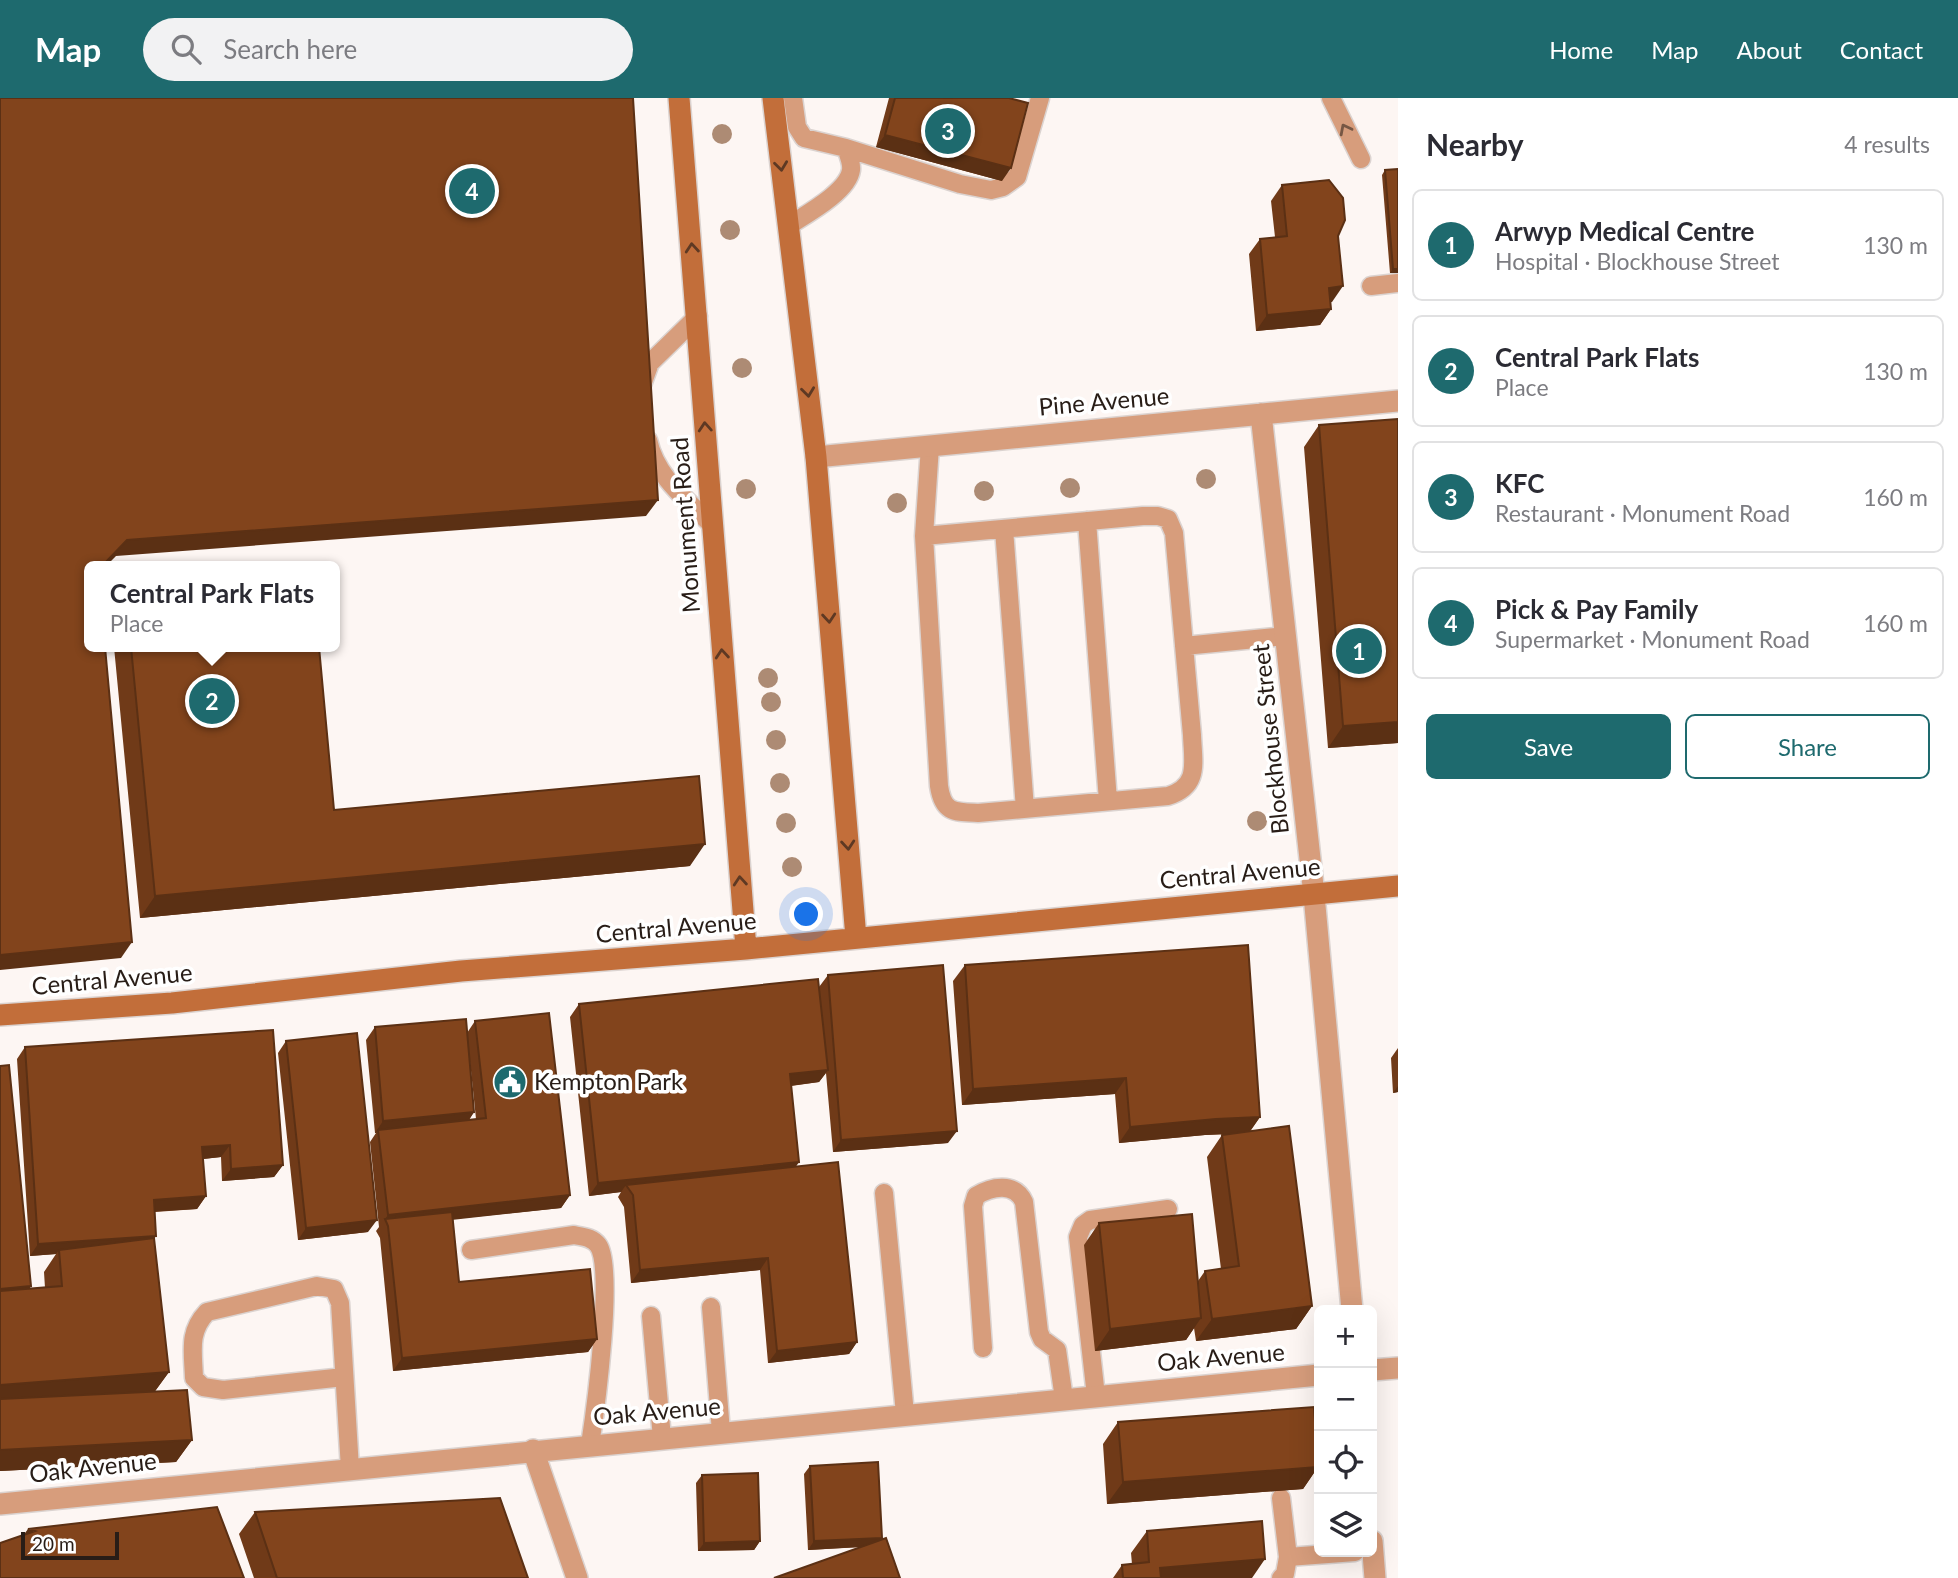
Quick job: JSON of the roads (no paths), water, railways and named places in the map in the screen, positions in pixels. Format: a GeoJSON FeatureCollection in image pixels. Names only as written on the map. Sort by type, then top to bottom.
{"type":"FeatureCollection","features":[{"type":"Feature","properties":{"kind":"main road","name":"Monument Road"},"geometry":{"type":"LineString","coordinates":[[679,98],[746,948]]}},
{"type":"Feature","properties":{"kind":"main road"},"geometry":{"type":"LineString","coordinates":[[773,98],[816,457],[856,938]]}},
{"type":"Feature","properties":{"kind":"main road","name":"Central Avenue"},"geometry":{"type":"LineString","coordinates":[[0,1015],[172,1003],[461,971],[746,948],[1398,886]]}},
{"type":"Feature","properties":{"kind":"street","name":"Pine Avenue"},"geometry":{"type":"LineString","coordinates":[[816,457],[1398,401]]}},
{"type":"Feature","properties":{"kind":"street","name":"Blockhouse Street"},"geometry":{"type":"LineString","coordinates":[[1261,414],[1314,895],[1352,1305]]}},
{"type":"Feature","properties":{"kind":"street"},"geometry":{"type":"LineString","coordinates":[[1377,1370],[1398,1368]]}},
{"type":"Feature","properties":{"kind":"street","name":"Oak Avenue"},"geometry":{"type":"LineString","coordinates":[[0,1504],[1314,1375]]}},
{"type":"Feature","properties":{"kind":"street"},"geometry":{"type":"LineString","coordinates":[[533,1451],[577,1578]]}},
{"type":"Feature","properties":{"kind":"street"},"geometry":{"type":"LineString","coordinates":[[1373,1557],[1375,1578]]}},
{"type":"Feature","properties":{"kind":"lane"},"geometry":{"type":"LineString","coordinates":[[793,98],[797,127],[804,138],[846,148],[960,184],[991,190],[1003,187],[1017,177],[1040,98]]}},
{"type":"Feature","properties":{"kind":"lane"},"geometry":{"type":"LineString","coordinates":[[1331,98],[1361,159]]}},
{"type":"Feature","properties":{"kind":"lane"},"geometry":{"type":"LineString","coordinates":[[788,226],[827,201],[848,178],[851,165],[846,148]]}},
{"type":"Feature","properties":{"kind":"lane"},"geometry":{"type":"LineString","coordinates":[[1371,286],[1398,283]]}},
{"type":"Feature","properties":{"kind":"lane"},"geometry":{"type":"LineString","coordinates":[[643,399],[642,386],[650,363],[698,316]]}},
{"type":"Feature","properties":{"kind":"lane"},"geometry":{"type":"LineString","coordinates":[[645,425],[651,456],[662,475],[712,525]]}},
{"type":"Feature","properties":{"kind":"lane"},"geometry":{"type":"LineString","coordinates":[[924,536],[1158,516],[1168,519],[1172,524],[1192,746],[1193,766],[1190,781],[1182,792],[1168,796],[1025,809],[957,813],[948,808],[941,798],[924,536],[930,446]]}},
{"type":"Feature","properties":{"kind":"lane"},"geometry":{"type":"LineString","coordinates":[[1087,521],[1108,801]]}},
{"type":"Feature","properties":{"kind":"lane"},"geometry":{"type":"LineString","coordinates":[[1004,529],[1025,809]]}},
{"type":"Feature","properties":{"kind":"lane"},"geometry":{"type":"LineString","coordinates":[[1184,646],[1286,636]]}},
{"type":"Feature","properties":{"kind":"lane"},"geometry":{"type":"LineString","coordinates":[[983,1349],[973,1206],[976,1196],[984,1191],[1012,1188],[1020,1192],[1024,1202],[1039,1332],[1042,1339],[1057,1350],[1064,1399]]}},
{"type":"Feature","properties":{"kind":"lane"},"geometry":{"type":"LineString","coordinates":[[884,1193],[905,1414]]}},
{"type":"Feature","properties":{"kind":"lane"},"geometry":{"type":"LineString","coordinates":[[1096,1396],[1078,1237],[1083,1225],[1090,1220],[1168,1209]]}},
{"type":"Feature","properties":{"kind":"lane"},"geometry":{"type":"LineString","coordinates":[[471,1250],[574,1235],[589,1238],[600,1247],[604,1264],[602,1360],[590,1445]]}},
{"type":"Feature","properties":{"kind":"lane"},"geometry":{"type":"LineString","coordinates":[[344,1377],[223,1390],[203,1387],[194,1378],[192,1343],[196,1323],[207,1312],[317,1286],[334,1289],[340,1303],[350,1469]]}},
{"type":"Feature","properties":{"kind":"lane"},"geometry":{"type":"LineString","coordinates":[[711,1307],[722,1432]]}},
{"type":"Feature","properties":{"kind":"lane"},"geometry":{"type":"LineString","coordinates":[[651,1316],[662,1438]]}},
{"type":"Feature","properties":{"kind":"lane"},"geometry":{"type":"LineString","coordinates":[[1281,1498],[1288,1557],[1285,1574],[1281,1578]]}},
{"type":"Feature","properties":{"kind":"lane"},"geometry":{"type":"LineString","coordinates":[[1288,1557],[1314,1555]]}},
{"type":"Feature","properties":{"kind":"place","name":"KFC"},"geometry":{"type":"Point","coordinates":[948,131]}},
{"type":"Feature","properties":{"kind":"place","name":"Pick & Pay Family"},"geometry":{"type":"Point","coordinates":[472,191]}},
{"type":"Feature","properties":{"kind":"place","name":"Arwyp Medical Centre"},"geometry":{"type":"Point","coordinates":[1359,651]}},
{"type":"Feature","properties":{"kind":"place","name":"Central Park Flats"},"geometry":{"type":"Point","coordinates":[212,701]}},
{"type":"Feature","properties":{"kind":"place","name":"Kempton Park"},"geometry":{"type":"Point","coordinates":[510,1082]}}]}
